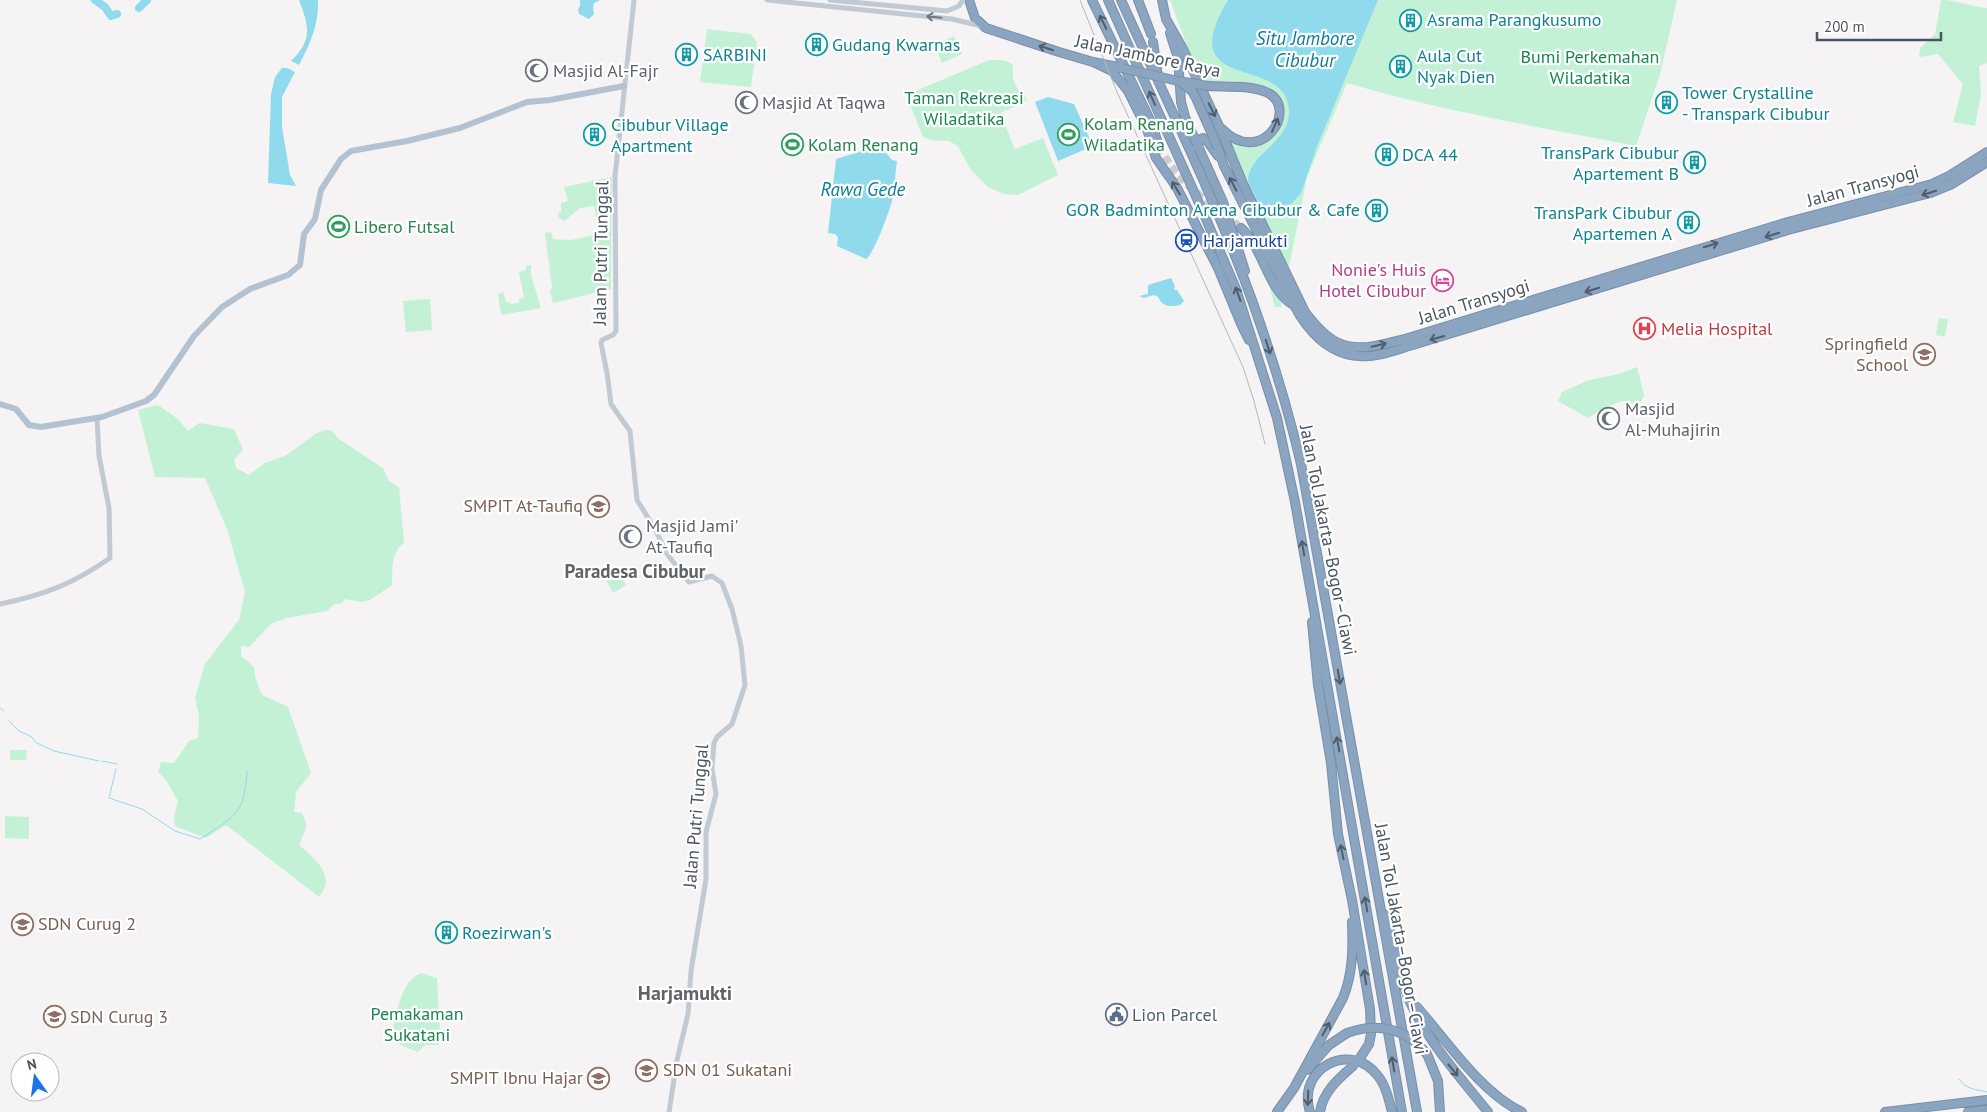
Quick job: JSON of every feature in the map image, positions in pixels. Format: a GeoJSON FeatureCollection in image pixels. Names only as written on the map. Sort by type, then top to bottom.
{"type":"FeatureCollection","features":[{"type":"Feature","properties":{"kind":"highway"},"geometry":{"type":"LineString","coordinates":[[969,0],[975,18],[982,26]]}},
{"type":"Feature","properties":{"kind":"highway"},"geometry":{"type":"LineString","coordinates":[[1092,0],[1151,122],[1159,146]]}},
{"type":"Feature","properties":{"kind":"highway","name":"Jalan Tol Jakarta–Bogor–Ciawi"},"geometry":{"type":"LineString","coordinates":[[1108,0],[1227,265],[1259,357],[1287,461],[1402,1112]]}},
{"type":"Feature","properties":{"kind":"highway","name":"Jalan Tol Jakarta–Bogor–Ciawi"},"geometry":{"type":"LineString","coordinates":[[1121,0],[1202,179],[1253,301],[1282,392],[1301,464],[1417,1112]]}},
{"type":"Feature","properties":{"kind":"highway"},"geometry":{"type":"LineString","coordinates":[[1138,0],[1152,38],[1159,86]]}},
{"type":"Feature","properties":{"kind":"highway","name":"Jalan Transyogi"},"geometry":{"type":"LineString","coordinates":[[1162,0],[1162,9],[1166,19],[1183,49],[1220,128],[1294,305],[1306,326],[1318,338],[1336,350],[1359,356],[1399,349],[1464,330],[1637,271],[1842,206],[1932,184],[1942,180],[1987,152]]}},
{"type":"Feature","properties":{"kind":"highway"},"geometry":{"type":"LineString","coordinates":[[1166,19],[1178,58],[1181,102],[1197,147],[1223,202],[1253,301]]}},
{"type":"Feature","properties":{"kind":"highway","name":"Jalan Jambore Raya"},"geometry":{"type":"LineString","coordinates":[[982,26],[997,33],[1092,62],[1178,81],[1208,86],[1260,90],[1273,96],[1277,104],[1279,116],[1276,127],[1268,136],[1260,140],[1242,141],[1220,128]]}},
{"type":"Feature","properties":{"kind":"highway"},"geometry":{"type":"LineString","coordinates":[[1092,62],[1112,71],[1128,91],[1146,129],[1156,158],[1177,188],[1218,268],[1242,326],[1259,357]]}},
{"type":"Feature","properties":{"kind":"highway","name":"Jalan Transyogi"},"geometry":{"type":"LineString","coordinates":[[1178,81],[1192,91],[1196,98],[1224,166],[1305,312],[1328,337],[1353,348],[1365,349],[1380,346],[1637,271],[1930,193],[1952,184],[1987,162]]}},
{"type":"Feature","properties":{"kind":"highway"},"geometry":{"type":"LineString","coordinates":[[1197,147],[1199,140],[1206,139],[1224,166]]}},
{"type":"Feature","properties":{"kind":"highway"},"geometry":{"type":"LineString","coordinates":[[1968,164],[1973,171]]}},
{"type":"Feature","properties":{"kind":"highway"},"geometry":{"type":"LineString","coordinates":[[1241,228],[1253,240],[1280,294],[1294,305]]}},
{"type":"Feature","properties":{"kind":"highway"},"geometry":{"type":"LineString","coordinates":[[1462,321],[1464,330]]}},
{"type":"Feature","properties":{"kind":"highway"},"geometry":{"type":"LineString","coordinates":[[1312,596],[1313,638],[1338,834],[1352,900],[1371,1022],[1368,1044],[1360,1058]]}},
{"type":"Feature","properties":{"kind":"highway"},"geometry":{"type":"LineString","coordinates":[[1376,884],[1409,999],[1445,1060],[1488,1112]]}},
{"type":"Feature","properties":{"kind":"highway"},"geometry":{"type":"LineString","coordinates":[[1294,1088],[1343,998],[1349,983],[1353,948],[1352,900]]}},
{"type":"Feature","properties":{"kind":"highway"},"geometry":{"type":"LineString","coordinates":[[1409,999],[1449,1047],[1498,1098],[1522,1112]]}},
{"type":"Feature","properties":{"kind":"highway"},"geometry":{"type":"LineString","coordinates":[[1277,1112],[1325,1049],[1347,1033],[1369,1027],[1392,1029],[1413,1039],[1427,1054],[1438,1081],[1440,1112]]}},
{"type":"Feature","properties":{"kind":"highway"},"geometry":{"type":"LineString","coordinates":[[1310,1112],[1308,1092],[1314,1076],[1325,1066],[1335,1061],[1346,1060],[1362,1063],[1377,1074],[1385,1088],[1392,1112]]}},
{"type":"Feature","properties":{"kind":"highway"},"geometry":{"type":"LineString","coordinates":[[1320,1112],[1322,1102],[1331,1087],[1353,1066]]}},
{"type":"Feature","properties":{"kind":"highway"},"geometry":{"type":"LineString","coordinates":[[1885,1112],[1987,1100]]}},
{"type":"Feature","properties":{"kind":"highway"},"geometry":{"type":"LineString","coordinates":[[1968,1112],[1986,1110]]}},
{"type":"Feature","properties":{"kind":"main road"},"geometry":{"type":"LineString","coordinates":[[0,404],[16,409],[27,423],[45,427],[97,418],[150,399],[189,342],[228,302],[250,289],[284,277],[297,269],[301,262],[304,234],[314,220],[321,190],[341,159],[355,150],[400,143],[460,128],[527,102],[550,100],[624,86]]}},
{"type":"Feature","properties":{"kind":"street","name":"Jalan Putri Tunggal"},"geometry":{"type":"LineString","coordinates":[[634,0],[615,185],[616,331],[613,335],[602,340],[601,343],[607,372],[609,398],[614,411],[628,426],[630,431],[637,500],[655,529],[664,550],[689,582],[712,576],[722,583],[736,623],[741,646],[745,683],[732,724],[717,737],[713,746],[712,768],[716,794],[706,832],[706,879],[691,971],[688,1014],[677,1060],[670,1110]]}},
{"type":"Feature","properties":{"kind":"street","name":"Jalan Jambore Raya"},"geometry":{"type":"LineString","coordinates":[[768,0],[952,19],[982,26]]}},
{"type":"Feature","properties":{"kind":"street"},"geometry":{"type":"LineString","coordinates":[[830,0],[947,11],[959,6],[963,0]]}},
{"type":"Feature","properties":{"kind":"street"},"geometry":{"type":"LineString","coordinates":[[0,604],[61,588],[110,558],[109,508],[99,456],[97,418]]}},
{"type":"Feature","properties":{"kind":"green space","name":"Bumi Perkemahan Wiladatika"},"geometry":{"type":"Polygon","coordinates":[[[1170,0],[1677,0],[1660,74],[1636,146],[1454,110],[1347,83],[1307,177],[1281,307],[1275,307],[1238,171],[1222,133],[1255,143],[1279,122],[1274,95],[1200,80],[1170,0]]]}},
{"type":"Feature","properties":{"kind":"green space"},"geometry":{"type":"Polygon","coordinates":[[[1941,0],[1987,8],[1987,63],[1979,66],[1981,94],[1975,126],[1953,122],[1963,84],[1938,54],[1919,57],[1920,48],[1935,34],[1941,0]]]}},
{"type":"Feature","properties":{"kind":"green space"},"geometry":{"type":"Polygon","coordinates":[[[707,29],[751,34],[757,43],[751,87],[700,82],[707,29]]]}},
{"type":"Feature","properties":{"kind":"green space"},"geometry":{"type":"Polygon","coordinates":[[[954,36],[962,54],[942,63],[934,45],[954,36]]]}},
{"type":"Feature","properties":{"kind":"green space","name":"Taman Rekreasi Wiladatika"},"geometry":{"type":"Polygon","coordinates":[[[989,60],[1005,61],[1013,65],[1013,79],[1021,96],[1025,96],[1027,101],[1000,113],[1015,149],[1043,138],[1058,175],[1018,195],[1004,194],[988,187],[971,170],[958,146],[949,141],[931,140],[923,137],[906,95],[989,60]]]}},
{"type":"Feature","properties":{"kind":"green space"},"geometry":{"type":"Polygon","coordinates":[[[612,177],[611,289],[553,303],[550,292],[552,287],[545,233],[551,232],[553,239],[571,240],[599,234],[594,206],[580,208],[564,221],[559,218],[558,213],[561,212],[561,203],[568,201],[564,187],[612,177]]]}},
{"type":"Feature","properties":{"kind":"green space"},"geometry":{"type":"Polygon","coordinates":[[[531,265],[531,275],[541,308],[501,315],[498,294],[503,292],[506,302],[510,304],[519,303],[519,299],[524,298],[519,272],[526,270],[526,266],[531,265]]]}},
{"type":"Feature","properties":{"kind":"green space"},"geometry":{"type":"Polygon","coordinates":[[[430,299],[432,330],[406,332],[403,301],[430,299]]]}},
{"type":"Feature","properties":{"kind":"green space"},"geometry":{"type":"Polygon","coordinates":[[[1939,318],[1948,319],[1945,337],[1936,335],[1939,318]]]}},
{"type":"Feature","properties":{"kind":"green space"},"geometry":{"type":"Polygon","coordinates":[[[1637,367],[1644,396],[1639,404],[1622,401],[1602,409],[1588,418],[1558,401],[1562,392],[1589,380],[1619,374],[1637,367]]]}},
{"type":"Feature","properties":{"kind":"green space"},"geometry":{"type":"Polygon","coordinates":[[[158,405],[178,419],[188,431],[199,423],[234,429],[243,450],[234,459],[236,468],[249,475],[265,463],[287,455],[315,434],[331,430],[339,439],[383,468],[389,481],[399,487],[404,543],[394,557],[392,585],[370,600],[361,602],[345,599],[342,603],[333,605],[327,611],[287,618],[272,623],[249,647],[241,646],[241,656],[254,667],[255,677],[262,695],[288,707],[311,773],[296,792],[294,812],[302,813],[307,826],[299,845],[317,862],[325,875],[326,882],[319,897],[226,825],[206,838],[175,826],[174,817],[178,801],[166,780],[158,772],[161,762],[174,763],[189,741],[198,738],[199,716],[195,698],[205,664],[239,620],[245,592],[227,529],[205,478],[155,477],[138,410],[158,405]]]}},
{"type":"Feature","properties":{"kind":"green space"},"geometry":{"type":"Polygon","coordinates":[[[618,572],[626,585],[613,593],[605,578],[618,572]]]}},
{"type":"Feature","properties":{"kind":"green space"},"geometry":{"type":"Polygon","coordinates":[[[10,750],[27,750],[26,760],[10,760],[10,750]]]}},
{"type":"Feature","properties":{"kind":"green space"},"geometry":{"type":"Polygon","coordinates":[[[5,816],[29,817],[29,839],[5,838],[5,816]]]}},
{"type":"Feature","properties":{"kind":"green space","name":"Pemakaman Sukatani"},"geometry":{"type":"Polygon","coordinates":[[[422,973],[437,978],[440,1032],[439,1045],[425,1045],[418,1052],[400,1045],[399,1038],[391,1035],[404,991],[415,977],[422,973]]]}},
{"type":"Feature","properties":{"kind":"water"},"geometry":{"type":"Polygon","coordinates":[[[299,0],[318,0],[318,9],[313,34],[299,65],[291,61],[303,46],[306,39],[307,25],[299,0]]]}},
{"type":"Feature","properties":{"kind":"water"},"geometry":{"type":"Polygon","coordinates":[[[580,0],[600,0],[594,3],[594,14],[589,19],[579,14],[580,0]]]}},
{"type":"Feature","properties":{"kind":"water","name":"Situ Jambore Cibubur"},"geometry":{"type":"Polygon","coordinates":[[[1228,0],[1378,0],[1318,144],[1301,193],[1284,212],[1271,218],[1260,205],[1248,179],[1256,161],[1279,137],[1285,127],[1289,117],[1288,104],[1280,90],[1267,80],[1220,61],[1213,48],[1214,29],[1228,0]]]}},
{"type":"Feature","properties":{"kind":"water"},"geometry":{"type":"Polygon","coordinates":[[[282,68],[295,72],[282,97],[282,127],[290,175],[296,186],[268,183],[271,94],[275,77],[282,68]]]}},
{"type":"Feature","properties":{"kind":"water","name":"Kolam Renang Wiladatika"},"geometry":{"type":"Polygon","coordinates":[[[1048,97],[1074,104],[1093,146],[1058,161],[1035,102],[1048,97]]]}},
{"type":"Feature","properties":{"kind":"water","name":"Rawa Gede"},"geometry":{"type":"Polygon","coordinates":[[[883,149],[892,160],[897,161],[894,192],[881,232],[866,259],[837,246],[838,237],[835,234],[828,233],[836,159],[862,151],[883,149]]]}},
{"type":"Feature","properties":{"kind":"water"},"geometry":{"type":"Polygon","coordinates":[[[1171,278],[1175,286],[1174,290],[1177,290],[1184,301],[1180,305],[1167,306],[1154,295],[1144,298],[1139,296],[1148,294],[1148,285],[1171,278]]]}},
{"type":"Feature","properties":{"kind":"waterway"},"geometry":{"type":"LineString","coordinates":[[95,0],[105,7],[111,16],[117,14]]}},
{"type":"Feature","properties":{"kind":"waterway"},"geometry":{"type":"LineString","coordinates":[[139,8],[147,0]]}},
{"type":"Feature","properties":{"kind":"waterway"},"geometry":{"type":"LineString","coordinates":[[0,708],[4,711]]}},
{"type":"Feature","properties":{"kind":"waterway"},"geometry":{"type":"LineString","coordinates":[[9,721],[19,731],[32,737],[35,742],[54,751],[99,761]]}},
{"type":"Feature","properties":{"kind":"waterway"},"geometry":{"type":"LineString","coordinates":[[102,761],[117,764]]}},
{"type":"Feature","properties":{"kind":"waterway"},"geometry":{"type":"LineString","coordinates":[[116,769],[109,798],[142,809],[175,831],[200,839],[222,825],[236,813],[246,786],[247,771]]}},
{"type":"Feature","properties":{"kind":"waterway"},"geometry":{"type":"LineString","coordinates":[[1959,1079],[1968,1087],[1987,1092]]}},
{"type":"Feature","properties":{"kind":"tunnel"},"geometry":{"type":"LineString","coordinates":[[1159,146],[1166,159],[1184,181],[1241,228]]}},
{"type":"Feature","properties":{"kind":"tram line"},"geometry":{"type":"LineString","coordinates":[[1080,0],[1117,92],[1243,367],[1265,444]]}},
{"type":"Feature","properties":{"kind":"place","name":"Asrama Parangkusumo"},"geometry":{"type":"Point","coordinates":[1411,20]}},
{"type":"Feature","properties":{"kind":"place","name":"Gudang Kwarnas"},"geometry":{"type":"Point","coordinates":[816,45]}},
{"type":"Feature","properties":{"kind":"place","name":"SARBINI"},"geometry":{"type":"Point","coordinates":[687,55]}},
{"type":"Feature","properties":{"kind":"place","name":"Aula Cut Nyak Dien"},"geometry":{"type":"Point","coordinates":[1401,66]}},
{"type":"Feature","properties":{"kind":"place","name":"Masjid Al-Fajr"},"geometry":{"type":"Point","coordinates":[537,71]}},
{"type":"Feature","properties":{"kind":"place","name":"Masjid At Taqwa"},"geometry":{"type":"Point","coordinates":[746,103]}},
{"type":"Feature","properties":{"kind":"place","name":"Tower Crystalline - Transpark Cibubur"},"geometry":{"type":"Point","coordinates":[1666,103]}},
{"type":"Feature","properties":{"kind":"place","name":"Kolam Renang Wiladatika"},"geometry":{"type":"Point","coordinates":[1068,134]}},
{"type":"Feature","properties":{"kind":"place","name":"Cibubur Village Apartment"},"geometry":{"type":"Point","coordinates":[595,135]}},
{"type":"Feature","properties":{"kind":"place","name":"Kolam Renang"},"geometry":{"type":"Point","coordinates":[792,145]}},
{"type":"Feature","properties":{"kind":"place","name":"DCA 44"},"geometry":{"type":"Point","coordinates":[1386,155]}},
{"type":"Feature","properties":{"kind":"place","name":"TransPark Cibubur Apartement B"},"geometry":{"type":"Point","coordinates":[1695,163]}},
{"type":"Feature","properties":{"kind":"place","name":"GOR Badminton Arena Cibubur & Cafe"},"geometry":{"type":"Point","coordinates":[1376,210]}},
{"type":"Feature","properties":{"kind":"place","name":"TransPark Cibubur Apartemen A"},"geometry":{"type":"Point","coordinates":[1688,223]}},
{"type":"Feature","properties":{"kind":"place","name":"Libero Futsal"},"geometry":{"type":"Point","coordinates":[338,227]}},
{"type":"Feature","properties":{"kind":"place","name":"Harjamukti"},"geometry":{"type":"Point","coordinates":[1187,241]}},
{"type":"Feature","properties":{"kind":"place","name":"Nonie's Huis Hotel Cibubur"},"geometry":{"type":"Point","coordinates":[1442,280]}},
{"type":"Feature","properties":{"kind":"place","name":"Melia Hospital"},"geometry":{"type":"Point","coordinates":[1645,329]}},
{"type":"Feature","properties":{"kind":"place","name":"Springfield School"},"geometry":{"type":"Point","coordinates":[1924,354]}},
{"type":"Feature","properties":{"kind":"place","name":"Masjid Al-Muhajirin"},"geometry":{"type":"Point","coordinates":[1609,419]}},
{"type":"Feature","properties":{"kind":"place","name":"SMPIT At-Taufiq"},"geometry":{"type":"Point","coordinates":[599,506]}},
{"type":"Feature","properties":{"kind":"place","name":"Masjid Jami' At-Taufiq"},"geometry":{"type":"Point","coordinates":[630,536]}},
{"type":"Feature","properties":{"kind":"place","name":"SDN Curug 2"},"geometry":{"type":"Point","coordinates":[22,924]}},
{"type":"Feature","properties":{"kind":"place","name":"Roezirwan's"},"geometry":{"type":"Point","coordinates":[446,933]}},
{"type":"Feature","properties":{"kind":"place","name":"Lion Parcel"},"geometry":{"type":"Point","coordinates":[1116,1015]}},
{"type":"Feature","properties":{"kind":"place","name":"SDN Curug 3"},"geometry":{"type":"Point","coordinates":[54,1017]}},
{"type":"Feature","properties":{"kind":"place","name":"SDN 01 Sukatani"},"geometry":{"type":"Point","coordinates":[647,1070]}},
{"type":"Feature","properties":{"kind":"place","name":"SMPIT Ibnu Hajar"},"geometry":{"type":"Point","coordinates":[599,1078]}},
{"type":"Feature","properties":{"kind":"district","name":"Paradesa Cibubur"},"geometry":{"type":"Point","coordinates":[635,571]}},
{"type":"Feature","properties":{"kind":"district","name":"Harjamukti"},"geometry":{"type":"Point","coordinates":[685,993]}}]}
